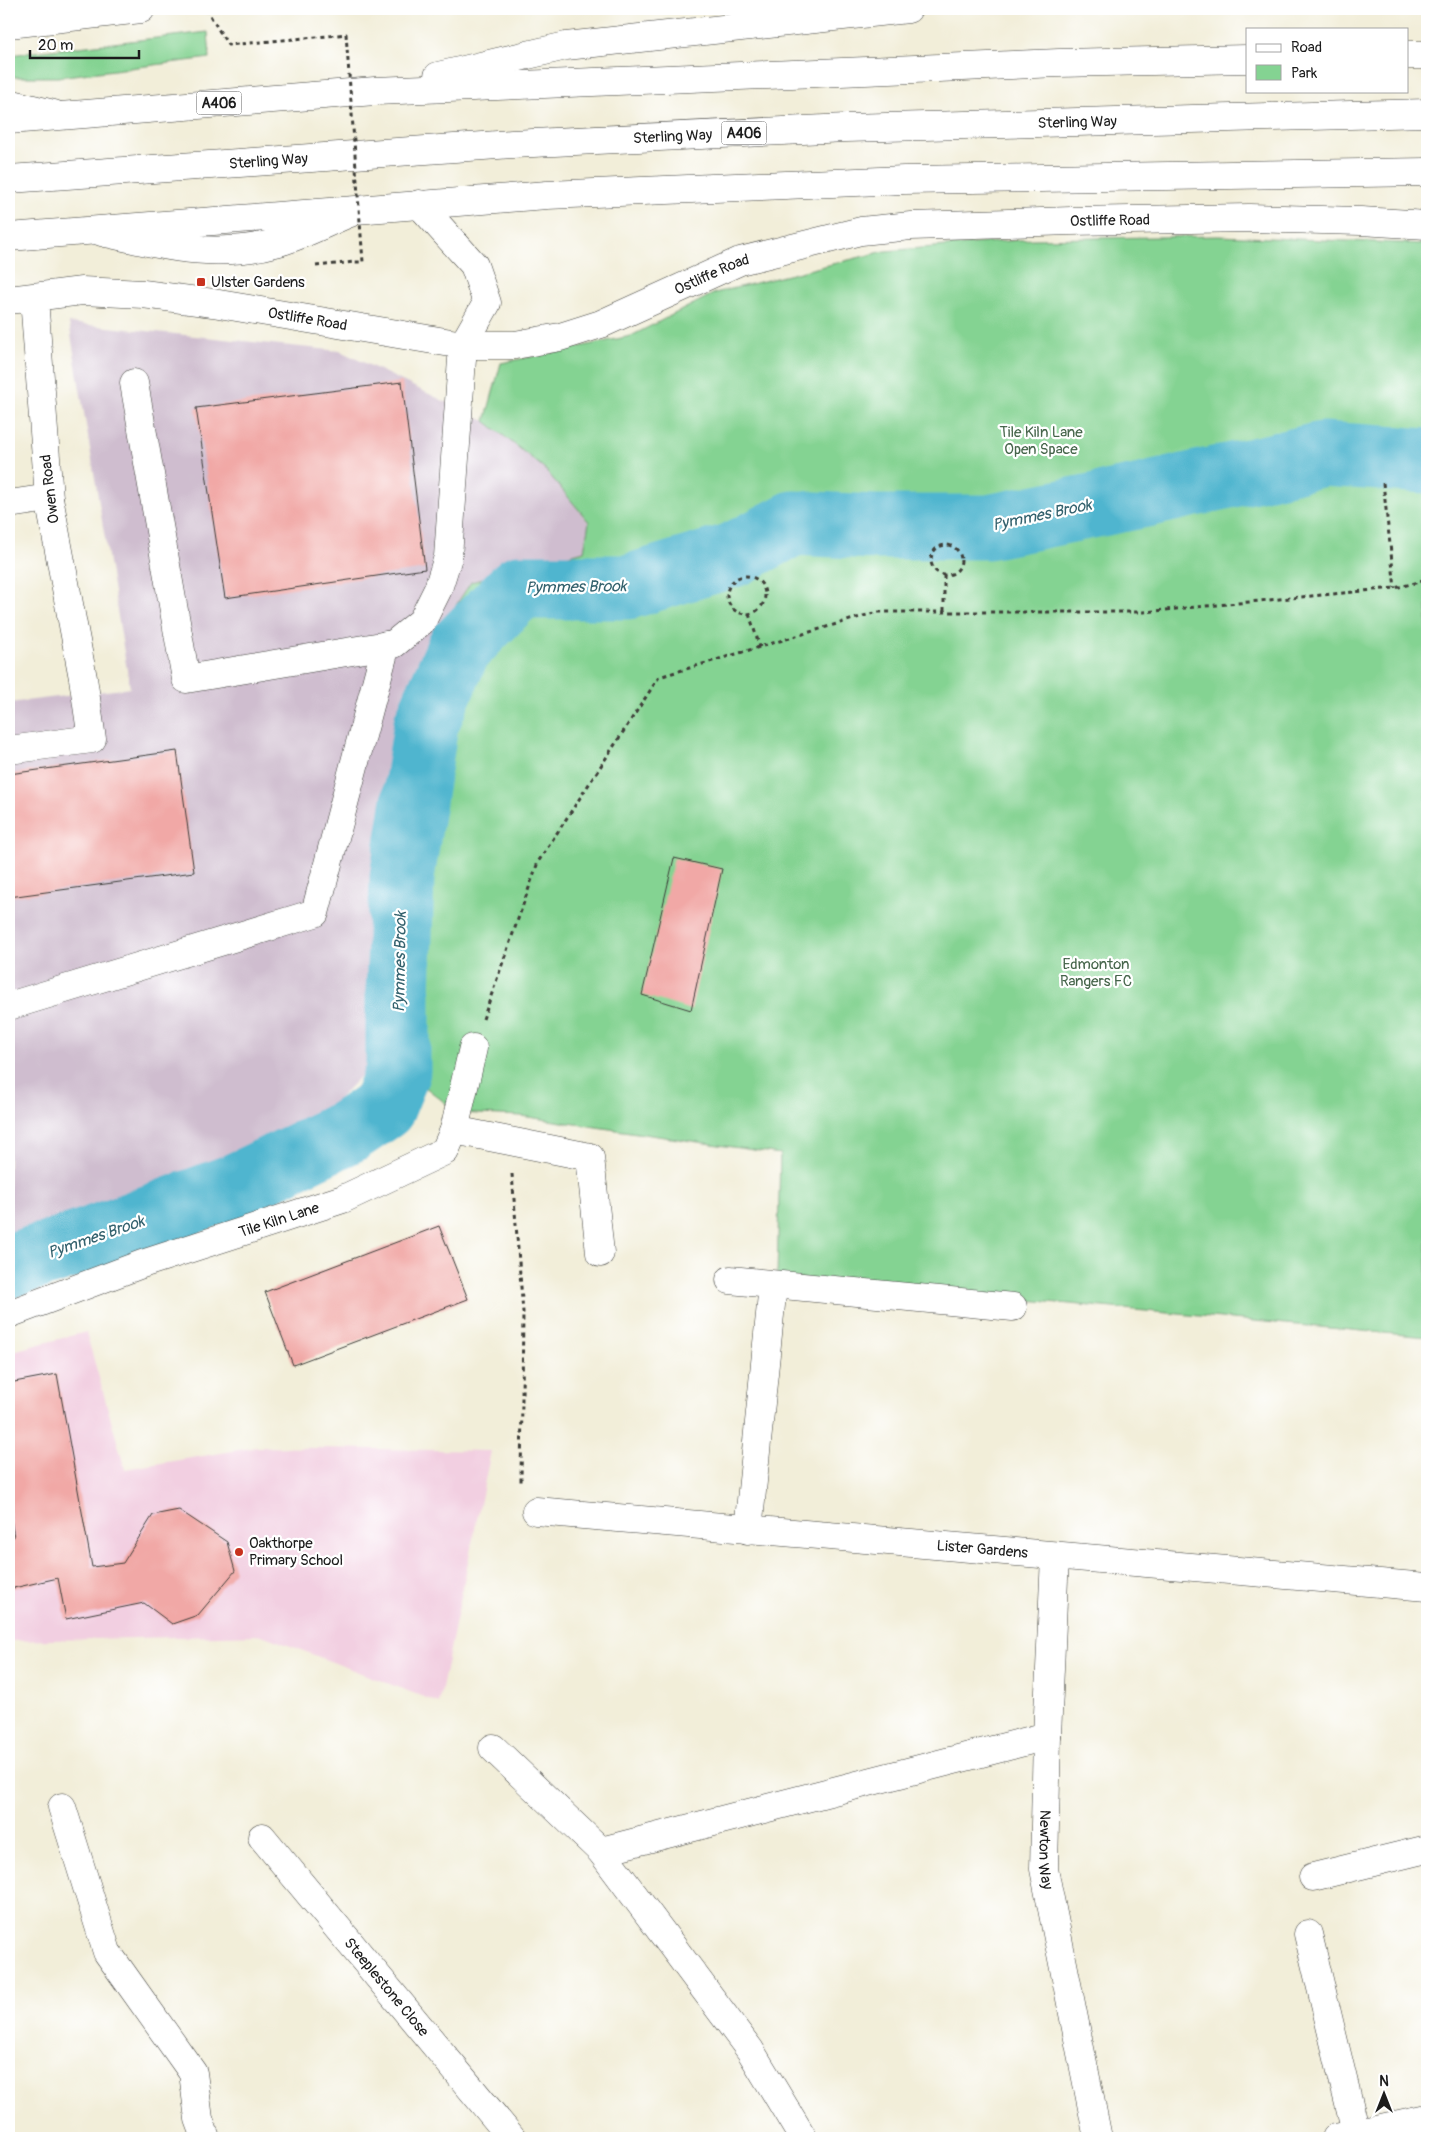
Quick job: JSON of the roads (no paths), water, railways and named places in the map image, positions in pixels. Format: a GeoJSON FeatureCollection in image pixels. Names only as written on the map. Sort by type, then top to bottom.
{"type":"FeatureCollection","features":[{"type":"Feature","properties":{"kind":"main road"},"geometry":{"type":"LineString","coordinates":[[9,24],[141,9]]}},
{"type":"Feature","properties":{"kind":"main road","name":"A406"},"geometry":{"type":"LineString","coordinates":[[375,91],[566,46],[908,9]]}},
{"type":"Feature","properties":{"kind":"main road"},"geometry":{"type":"LineString","coordinates":[[1408,56],[1427,55]]}},
{"type":"Feature","properties":{"kind":"main road","name":"A406"},"geometry":{"type":"LineString","coordinates":[[9,120],[375,91],[1059,63],[1246,59]]}},
{"type":"Feature","properties":{"kind":"main road"},"geometry":{"type":"LineString","coordinates":[[9,103],[63,116]]}},
{"type":"Feature","properties":{"kind":"main road","name":"Sterling Way"},"geometry":{"type":"LineString","coordinates":[[9,179],[512,144],[826,129],[1143,119],[1427,113]]}},
{"type":"Feature","properties":{"kind":"main road"},"geometry":{"type":"LineString","coordinates":[[9,236],[547,194],[904,180],[1427,172]]}},
{"type":"Feature","properties":{"kind":"main road"},"geometry":{"type":"LineString","coordinates":[[134,383],[186,679],[394,644],[422,620],[438,589],[448,557],[464,345],[487,304],[474,265],[419,204]]}},
{"type":"Feature","properties":{"kind":"main road","name":"Ostliffe Road"},"geometry":{"type":"LineString","coordinates":[[21,299],[82,291],[143,294],[464,345],[515,345],[560,337],[601,324],[740,261],[861,231],[911,226],[1249,218],[1427,225]]}},
{"type":"Feature","properties":{"kind":"main road","name":"Owen Road"},"geometry":{"type":"LineString","coordinates":[[9,750],[92,738],[83,678],[49,498],[21,299]]}},
{"type":"Feature","properties":{"kind":"main road"},"geometry":{"type":"LineString","coordinates":[[9,504],[49,498]]}},
{"type":"Feature","properties":{"kind":"main road"},"geometry":{"type":"LineString","coordinates":[[9,1006],[315,913],[386,645]]}},
{"type":"Feature","properties":{"kind":"main road","name":"Tile Kiln Lane"},"geometry":{"type":"LineString","coordinates":[[9,1314],[142,1264],[343,1199],[445,1151],[454,1130],[473,1048]]}},
{"type":"Feature","properties":{"kind":"main road"},"geometry":{"type":"LineString","coordinates":[[454,1130],[590,1157],[600,1253]]}},
{"type":"Feature","properties":{"kind":"main road"},"geometry":{"type":"LineString","coordinates":[[730,1280],[1013,1307]]}},
{"type":"Feature","properties":{"kind":"main road"},"geometry":{"type":"LineString","coordinates":[[748,1530],[773,1285]]}},
{"type":"Feature","properties":{"kind":"main road","name":"Lister Gardens"},"geometry":{"type":"LineString","coordinates":[[536,1511],[1427,1587]]}},
{"type":"Feature","properties":{"kind":"main road","name":"Newton Way"},"geometry":{"type":"LineString","coordinates":[[1055,1556],[1047,1736],[1044,1869],[1098,2138]]}},
{"type":"Feature","properties":{"kind":"main road"},"geometry":{"type":"LineString","coordinates":[[601,1851],[1047,1736]]}},
{"type":"Feature","properties":{"kind":"main road"},"geometry":{"type":"LineString","coordinates":[[493,1748],[601,1851],[750,2050],[803,2138]]}},
{"type":"Feature","properties":{"kind":"main road"},"geometry":{"type":"LineString","coordinates":[[62,1807],[107,1952],[193,2073],[199,2119],[206,2138]]}},
{"type":"Feature","properties":{"kind":"main road","name":"Steeplestone Close"},"geometry":{"type":"LineString","coordinates":[[262,1837],[512,2138]]}},
{"type":"Feature","properties":{"kind":"main road"},"geometry":{"type":"LineString","coordinates":[[1313,1877],[1427,1850]]}},
{"type":"Feature","properties":{"kind":"main road"},"geometry":{"type":"LineString","coordinates":[[1308,1934],[1346,2136],[1427,2118]]}},
{"type":"Feature","properties":{"kind":"waterway","name":"Pymmes Brook"},"geometry":{"type":"LineString","coordinates":[[9,1266],[78,1244],[234,1186],[349,1131],[383,1108],[398,1071],[398,994],[402,877],[426,724],[459,648],[519,587],[628,587],[733,555],[794,523],[875,527],[988,527],[1146,495],[1323,454],[1427,461]]}},
{"type":"Feature","properties":{"kind":"place","name":"Ulster Gardens"},"geometry":{"type":"Point","coordinates":[201,282]}},
{"type":"Feature","properties":{"kind":"place","name":"Oakthorpe Primary School"},"geometry":{"type":"Point","coordinates":[239,1552]}},
{"type":"Feature","properties":{"kind":"park label","name":"Tile Kiln Lane Open Space"},"geometry":{"type":"Point","coordinates":[1041,440]}},
{"type":"Feature","properties":{"kind":"park label","name":"Edmonton Rangers FC"},"geometry":{"type":"Point","coordinates":[1096,972]}}]}
